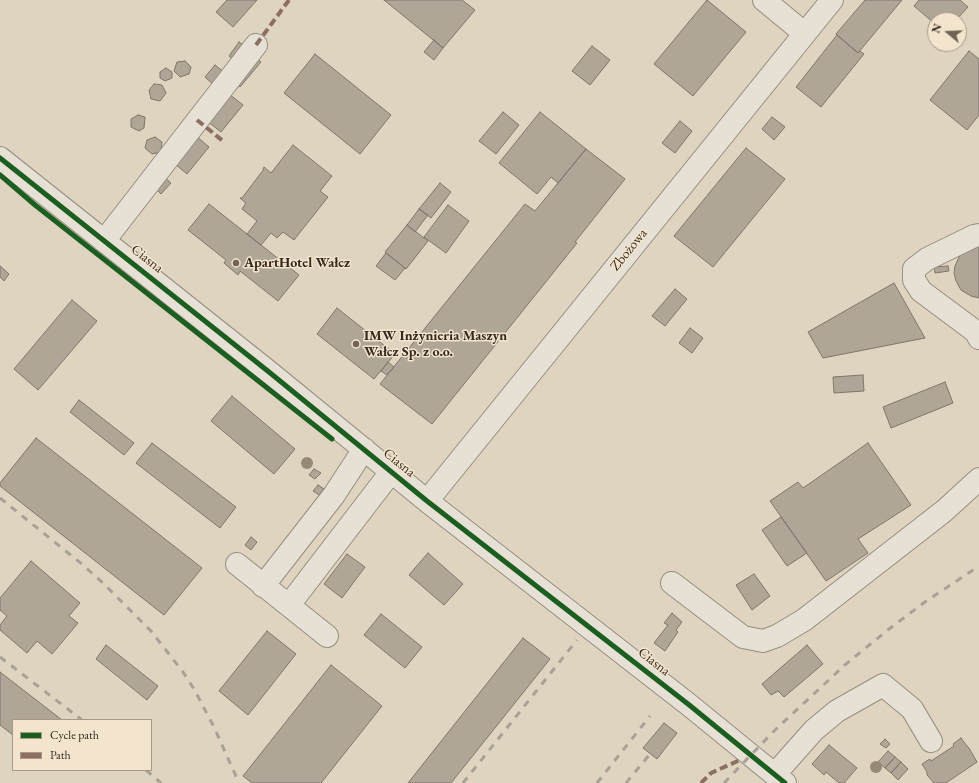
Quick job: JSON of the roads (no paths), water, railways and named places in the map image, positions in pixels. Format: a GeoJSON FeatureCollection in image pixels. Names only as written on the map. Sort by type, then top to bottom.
{"type":"FeatureCollection","features":[{"type":"Feature","properties":{"kind":"street"},"geometry":{"type":"LineString","coordinates":[[764,0],[804,33]]}},
{"type":"Feature","properties":{"kind":"street","name":"Zbożowa"},"geometry":{"type":"LineString","coordinates":[[427,501],[832,0]]}},
{"type":"Feature","properties":{"kind":"street"},"geometry":{"type":"LineString","coordinates":[[104,241],[256,45]]}},
{"type":"Feature","properties":{"kind":"street","name":"Ciasna"},"geometry":{"type":"LineString","coordinates":[[0,158],[269,372],[427,501],[683,700],[780,779]]}},
{"type":"Feature","properties":{"kind":"street"},"geometry":{"type":"LineString","coordinates":[[979,235],[932,256],[914,269],[914,280],[921,291],[976,332],[979,338]]}},
{"type":"Feature","properties":{"kind":"street"},"geometry":{"type":"LineString","coordinates":[[263,586],[334,495],[364,449]]}},
{"type":"Feature","properties":{"kind":"street"},"geometry":{"type":"LineString","coordinates":[[289,605],[391,472]]}},
{"type":"Feature","properties":{"kind":"street"},"geometry":{"type":"LineString","coordinates":[[672,583],[743,637],[763,641],[777,636],[804,620],[944,511],[979,480]]}},
{"type":"Feature","properties":{"kind":"street"},"geometry":{"type":"LineString","coordinates":[[237,564],[327,636]]}},
{"type":"Feature","properties":{"kind":"street"},"geometry":{"type":"LineString","coordinates":[[780,779],[814,730],[837,712],[883,685],[912,709],[931,741]]}},
{"type":"Feature","properties":{"kind":"railway"},"geometry":{"type":"LineString","coordinates":[[0,498],[83,565],[151,631],[183,672],[194,689],[214,727],[239,783]]}},
{"type":"Feature","properties":{"kind":"railway"},"geometry":{"type":"LineString","coordinates":[[724,783],[775,730],[846,664],[925,602],[979,566]]}},
{"type":"Feature","properties":{"kind":"railway"},"geometry":{"type":"LineString","coordinates":[[463,783],[577,640]]}},
{"type":"Feature","properties":{"kind":"railway"},"geometry":{"type":"LineString","coordinates":[[0,657],[81,719]]}},
{"type":"Feature","properties":{"kind":"railway"},"geometry":{"type":"LineString","coordinates":[[597,783],[650,716]]}},
{"type":"Feature","properties":{"kind":"railway"},"geometry":{"type":"LineString","coordinates":[[626,783],[650,754]]}},
{"type":"Feature","properties":{"kind":"railway"},"geometry":{"type":"LineString","coordinates":[[147,771],[161,783]]}},
{"type":"Feature","properties":{"kind":"place","name":"ApartHotel Wałcz"},"geometry":{"type":"Point","coordinates":[236,263]}},
{"type":"Feature","properties":{"kind":"place","name":"IMW Inżynieria Maszyn Wałcz Sp. z o.o."},"geometry":{"type":"Point","coordinates":[356,344]}}]}
